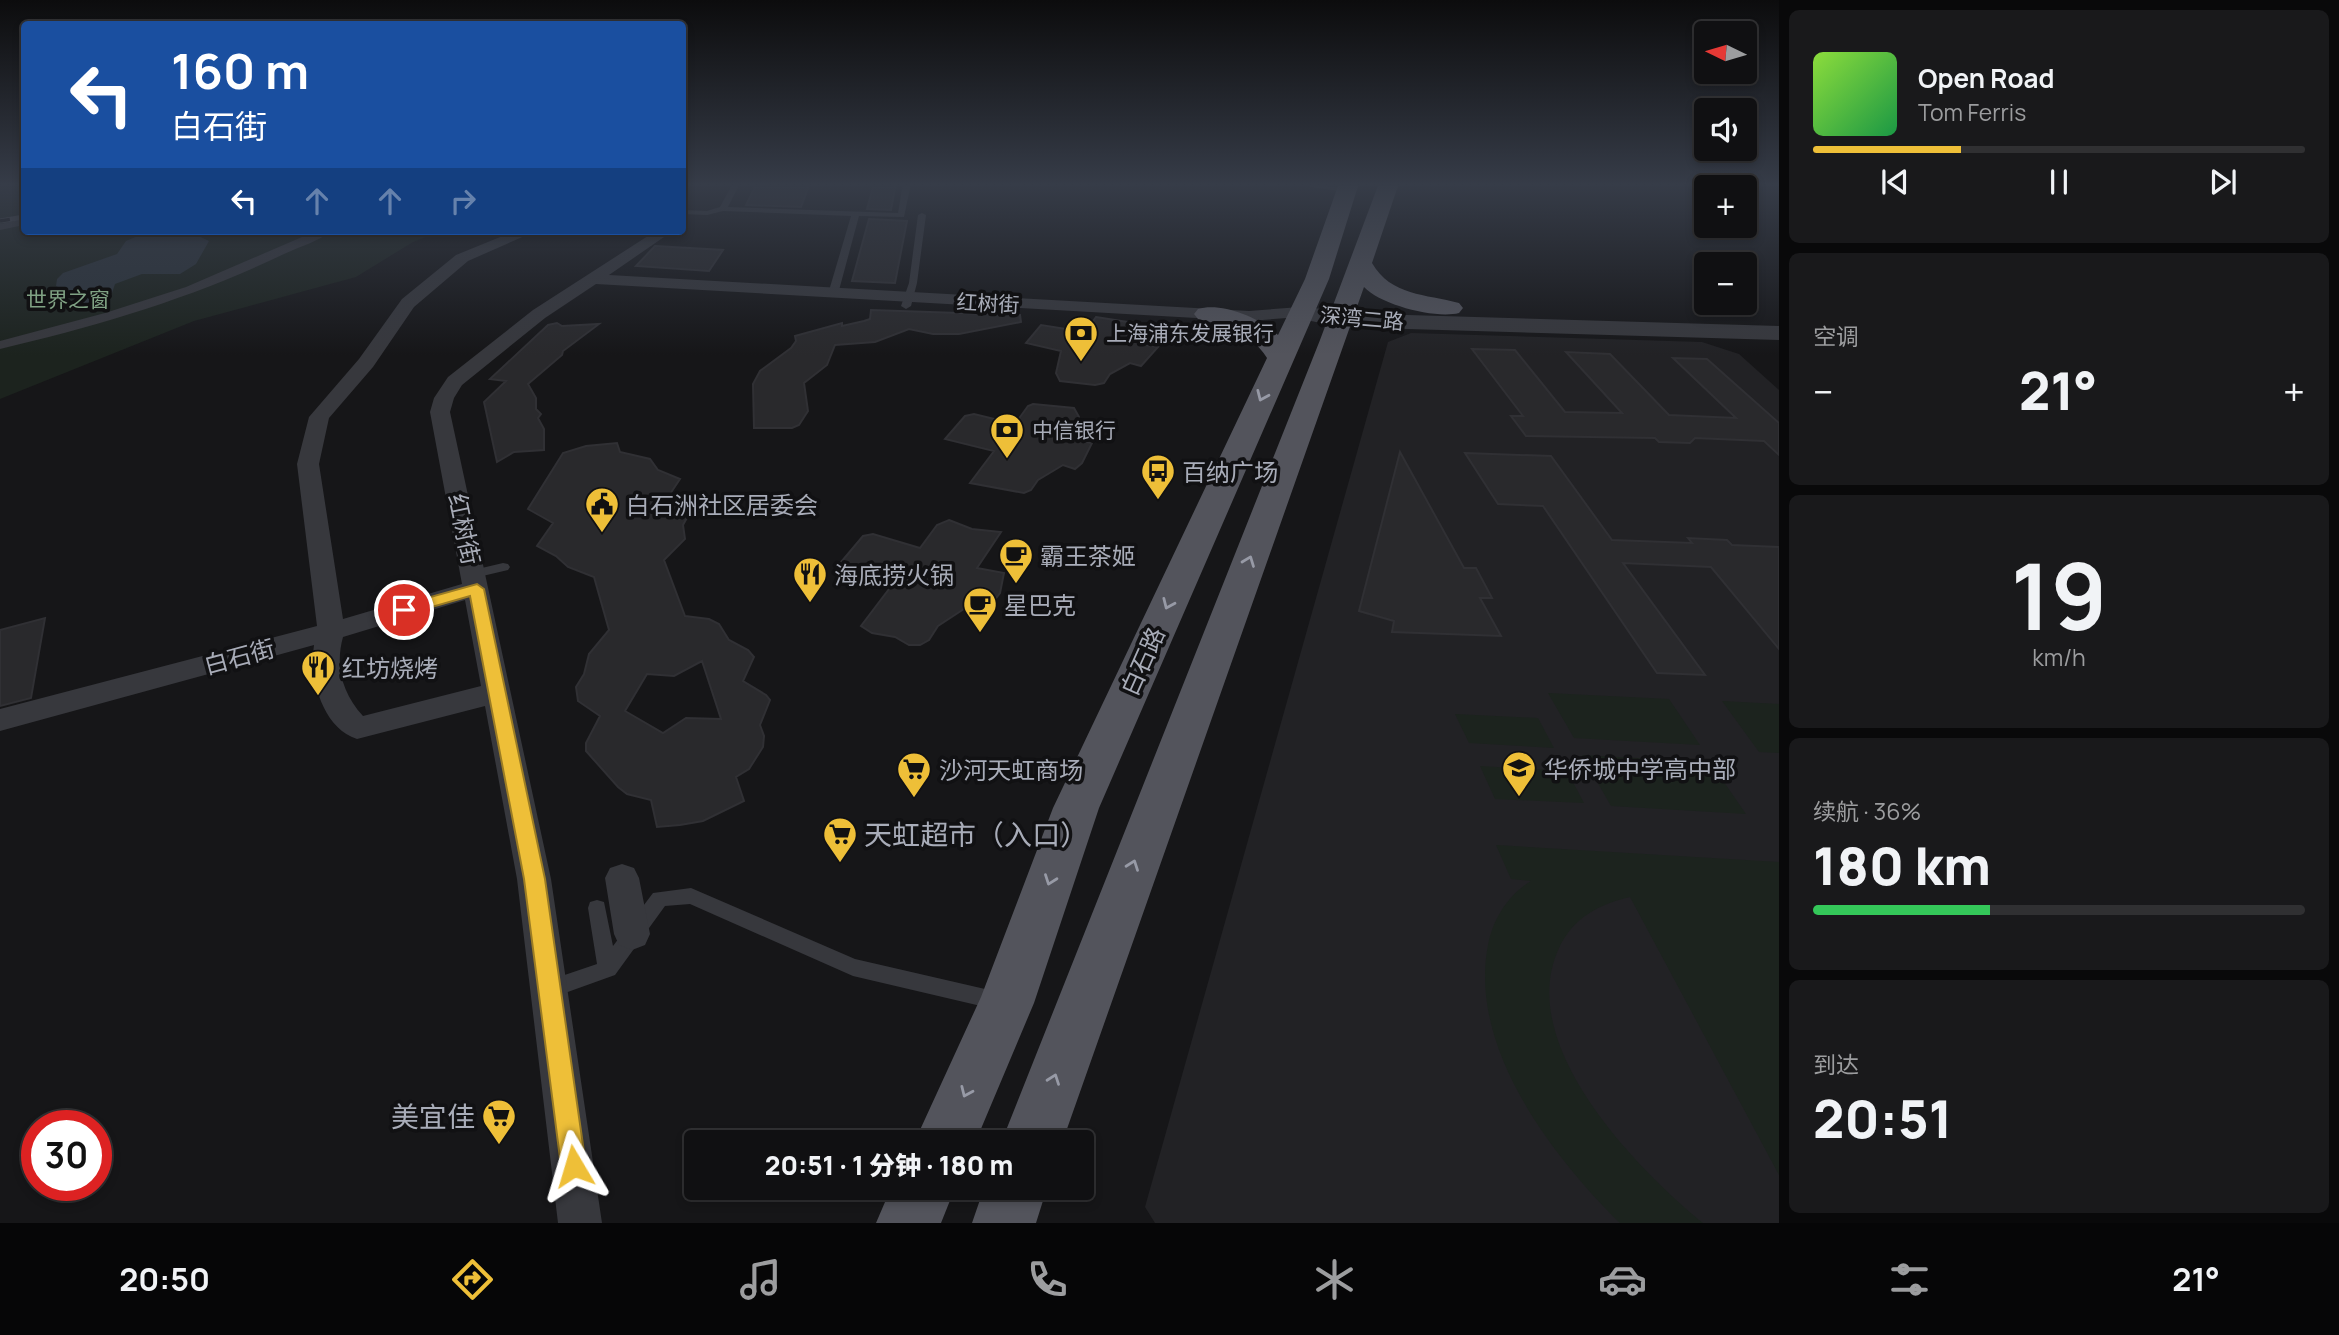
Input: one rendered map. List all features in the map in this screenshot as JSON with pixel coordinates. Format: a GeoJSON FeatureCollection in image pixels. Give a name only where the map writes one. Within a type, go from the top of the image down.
{"type":"FeatureCollection","features":[{"type":"Feature","properties":{"kind":"main road","name":"白石路"},"geometry":{"type":"LineString","coordinates":[[1329,312],[1317,279],[1330,240]]}},
{"type":"Feature","properties":{"kind":"main road","name":"白石路"},"geometry":{"type":"LineString","coordinates":[[1037,1130],[1329,312],[1361,264],[1369,240]]}},
{"type":"Feature","properties":{"kind":"main road"},"geometry":{"type":"LineString","coordinates":[[1361,264],[1371,285],[1383,293],[1450,308]]}},
{"type":"Feature","properties":{"kind":"main road","name":"白石路"},"geometry":{"type":"LineString","coordinates":[[950,1130],[1006,1003],[1076,808],[1280,356],[1329,312]]}},
{"type":"Feature","properties":{"kind":"main road"},"geometry":{"type":"LineString","coordinates":[[1207,314],[1258,330],[1275,346],[1280,356]]}},
{"type":"Feature","properties":{"kind":"main road"},"geometry":{"type":"LineString","coordinates":[[908,1223],[919,1200]]}},
{"type":"Feature","properties":{"kind":"main road"},"geometry":{"type":"LineString","coordinates":[[1004,1223],[1012,1200]]}},
{"type":"Feature","properties":{"kind":"main road"},"geometry":{"type":"LineString","coordinates":[[1031,1223],[1032,1200]]}},
{"type":"Feature","properties":{"kind":"street"},"geometry":{"type":"LineString","coordinates":[[0,345],[76,326],[173,296],[240,271],[306,240]]}},
{"type":"Feature","properties":{"kind":"street"},"geometry":{"type":"LineString","coordinates":[[496,693],[357,728],[339,710],[327,682],[324,650],[331,631],[308,464],[319,417],[366,363],[408,303],[462,258],[506,240]]}},
{"type":"Feature","properties":{"kind":"street","name":"红树街"},"geometry":{"type":"LineString","coordinates":[[580,1223],[551,989],[534,879],[440,412],[444,398],[455,381],[540,314],[650,240]]}},
{"type":"Feature","properties":{"kind":"street","name":"红树街"},"geometry":{"type":"LineString","coordinates":[[592,279],[833,294],[908,302],[1249,316],[1329,312]]}},
{"type":"Feature","properties":{"kind":"street","name":"深湾二路"},"geometry":{"type":"LineString","coordinates":[[1329,312],[1450,308],[1779,318]]}},
{"type":"Feature","properties":{"kind":"street","name":"深湾二路"},"geometry":{"type":"LineString","coordinates":[[1329,312],[1779,333]]}},
{"type":"Feature","properties":{"kind":"street"},"geometry":{"type":"LineString","coordinates":[[1730,316],[1779,358]]}},
{"type":"Feature","properties":{"kind":"street","name":"白石街"},"geometry":{"type":"LineString","coordinates":[[0,720],[331,631],[476,581]]}},
{"type":"Feature","properties":{"kind":"street"},"geometry":{"type":"LineString","coordinates":[[622,878],[632,934]]}},
{"type":"Feature","properties":{"kind":"lane"},"geometry":{"type":"LineString","coordinates":[[833,294],[848,240]]}},
{"type":"Feature","properties":{"kind":"lane"},"geometry":{"type":"LineString","coordinates":[[908,302],[918,240]]}},
{"type":"Feature","properties":{"kind":"lane"},"geometry":{"type":"LineString","coordinates":[[476,581],[503,567]]}},
{"type":"Feature","properties":{"kind":"lane"},"geometry":{"type":"LineString","coordinates":[[551,989],[608,969],[660,899],[691,896],[853,967],[1006,1003]]}},
{"type":"Feature","properties":{"kind":"lane"},"geometry":{"type":"LineString","coordinates":[[597,908],[608,969]]}},
{"type":"Feature","properties":{"kind":"shaded area"},"geometry":{"type":"Polygon","coordinates":[[[126,241],[209,241],[196,264],[180,274],[142,274],[115,284],[112,293],[81,307],[74,295],[56,286],[57,279],[63,273],[117,254],[126,241]]]}},
{"type":"Feature","properties":{"kind":"shaded area","name":"华侨城中学高中部"},"geometry":{"type":"Polygon","coordinates":[[[1411,333],[1702,342],[1739,354],[1779,390],[1779,1223],[1155,1223],[1145,1207],[1388,342],[1411,333]]]}},
{"type":"Feature","properties":{"kind":"green space","name":"世界之窗"},"geometry":{"type":"Polygon","coordinates":[[[0,240],[418,240],[356,277],[194,321],[0,399],[0,240]]]}},
{"type":"Feature","properties":{"kind":"green space"},"geometry":{"type":"Polygon","coordinates":[[[1548,693],[1669,699],[1700,745],[1574,738],[1548,693]]]}},
{"type":"Feature","properties":{"kind":"green space"},"geometry":{"type":"Polygon","coordinates":[[[1722,701],[1779,704],[1779,753],[1759,752],[1722,701]]]}},
{"type":"Feature","properties":{"kind":"green space"},"geometry":{"type":"Polygon","coordinates":[[[1455,714],[1538,718],[1554,748],[1469,743],[1455,714]]]}},
{"type":"Feature","properties":{"kind":"green space"},"geometry":{"type":"Polygon","coordinates":[[[1582,755],[1710,762],[1746,814],[1611,806],[1582,755]]]}},
{"type":"Feature","properties":{"kind":"green space"},"geometry":{"type":"Polygon","coordinates":[[[1480,766],[1567,771],[1584,803],[1495,799],[1480,766]]]}},
{"type":"Feature","properties":{"kind":"green space"},"geometry":{"type":"Polygon","coordinates":[[[1496,845],[1779,862],[1779,1175],[1630,897],[1588,914],[1565,937],[1559,948],[1550,985],[1553,1024],[1567,1063],[1589,1101],[1616,1137],[1646,1170],[1703,1223],[1620,1223],[1568,1166],[1521,1097],[1503,1060],[1491,1022],[1485,983],[1490,935],[1498,917],[1515,893],[1531,881],[1511,879],[1496,845]]]}},
{"type":"Feature","properties":{"kind":"building"},"geometry":{"type":"Polygon","coordinates":[[[863,240],[903,240],[895,283],[852,281],[863,240]]]}},
{"type":"Feature","properties":{"kind":"building"},"geometry":{"type":"Polygon","coordinates":[[[655,246],[723,250],[709,271],[636,266],[655,246]]]}},
{"type":"Feature","properties":{"kind":"building"},"geometry":{"type":"Polygon","coordinates":[[[871,310],[1020,315],[1021,322],[959,334],[933,334],[909,329],[875,342],[835,345],[827,365],[804,383],[808,411],[799,425],[792,428],[754,428],[753,384],[760,371],[791,348],[796,341],[795,336],[842,323],[842,326],[870,319],[871,310]]]}},
{"type":"Feature","properties":{"kind":"building"},"geometry":{"type":"Polygon","coordinates":[[[1096,317],[1141,324],[1138,344],[1158,347],[1141,366],[1130,363],[1110,374],[1104,383],[1095,385],[1060,381],[1056,373],[1061,351],[1026,343],[1041,325],[1085,332],[1096,317]]]}},
{"type":"Feature","properties":{"kind":"building"},"geometry":{"type":"Polygon","coordinates":[[[557,323],[562,326],[599,324],[563,351],[562,355],[528,384],[536,398],[536,409],[541,414],[538,418],[544,429],[544,450],[514,452],[497,462],[484,402],[506,381],[490,379],[548,325],[557,323]]]}},
{"type":"Feature","properties":{"kind":"building"},"geometry":{"type":"Polygon","coordinates":[[[1472,349],[1515,350],[1565,412],[1622,413],[1566,352],[1610,354],[1669,415],[1736,418],[1673,358],[1707,359],[1779,423],[1779,455],[1764,441],[1695,438],[1690,443],[1659,442],[1655,438],[1526,436],[1511,416],[1523,416],[1472,349]]]}},
{"type":"Feature","properties":{"kind":"building"},"geometry":{"type":"Polygon","coordinates":[[[1033,404],[1074,408],[1079,417],[1074,440],[1092,443],[1082,463],[1075,469],[1063,465],[1038,480],[1031,490],[1024,493],[970,483],[994,451],[945,439],[965,416],[974,414],[1015,424],[1028,406],[1033,404]]]}},
{"type":"Feature","properties":{"kind":"building"},"geometry":{"type":"Polygon","coordinates":[[[617,443],[620,452],[650,459],[658,470],[680,479],[668,497],[693,507],[683,525],[685,539],[664,560],[685,616],[709,619],[719,624],[729,640],[748,650],[754,657],[743,681],[770,700],[760,725],[764,736],[763,747],[749,769],[736,777],[744,801],[703,821],[657,827],[651,800],[627,794],[586,751],[586,743],[600,716],[578,701],[576,687],[584,674],[589,654],[609,630],[594,577],[568,567],[556,556],[537,546],[553,523],[528,509],[563,453],[586,446],[617,443]],[[702,661],[674,676],[647,674],[625,711],[663,733],[686,718],[721,719],[702,661]]]}},
{"type":"Feature","properties":{"kind":"building"},"geometry":{"type":"Polygon","coordinates":[[[1400,452],[1464,568],[1476,568],[1492,598],[1480,598],[1501,636],[1392,632],[1394,621],[1359,611],[1400,452]]]}},
{"type":"Feature","properties":{"kind":"building"},"geometry":{"type":"Polygon","coordinates":[[[1465,453],[1551,456],[1612,540],[1692,543],[1688,538],[1727,540],[1732,545],[1779,547],[1779,649],[1711,567],[1623,563],[1705,675],[1657,673],[1543,506],[1498,504],[1465,453]]]}},
{"type":"Feature","properties":{"kind":"building"},"geometry":{"type":"Polygon","coordinates":[[[949,520],[972,529],[1001,532],[977,568],[1004,573],[1000,593],[993,602],[984,610],[970,605],[938,626],[929,640],[920,645],[909,645],[895,637],[872,633],[861,626],[892,585],[836,568],[863,536],[873,534],[920,548],[937,525],[949,520]]]}},
{"type":"Feature","properties":{"kind":"building"},"geometry":{"type":"Polygon","coordinates":[[[45,618],[31,698],[0,706],[0,630],[45,618]]]}},
{"type":"Feature","properties":{"kind":"place","name":"上海浦东发展银行"},"geometry":{"type":"Point","coordinates":[1081,363]}},
{"type":"Feature","properties":{"kind":"place","name":"中信银行"},"geometry":{"type":"Point","coordinates":[1007,460]}},
{"type":"Feature","properties":{"kind":"place","name":"百纳广场"},"geometry":{"type":"Point","coordinates":[1158,501]}},
{"type":"Feature","properties":{"kind":"place","name":"白石洲社区居委会"},"geometry":{"type":"Point","coordinates":[602,534]}},
{"type":"Feature","properties":{"kind":"place","name":"霸王茶姬"},"geometry":{"type":"Point","coordinates":[1016,585]}},
{"type":"Feature","properties":{"kind":"place","name":"海底捞火锅"},"geometry":{"type":"Point","coordinates":[810,604]}},
{"type":"Feature","properties":{"kind":"place","name":"星巴克"},"geometry":{"type":"Point","coordinates":[980,634]}},
{"type":"Feature","properties":{"kind":"place","name":"红坊烧烤"},"geometry":{"type":"Point","coordinates":[318,697]}},
{"type":"Feature","properties":{"kind":"place","name":"华侨城中学高中部"},"geometry":{"type":"Point","coordinates":[1519,798]}},
{"type":"Feature","properties":{"kind":"place","name":"沙河天虹商场"},"geometry":{"type":"Point","coordinates":[914,799]}},
{"type":"Feature","properties":{"kind":"place","name":"天虹超市（入口）"},"geometry":{"type":"Point","coordinates":[840,864]}},
{"type":"Feature","properties":{"kind":"place","name":"美宜佳"},"geometry":{"type":"Point","coordinates":[499,1146]}},
{"type":"Feature","properties":{"kind":"route"},"geometry":{"type":"LineString","coordinates":[[404,610],[477,589],[534,879],[574,1166]]}}]}
